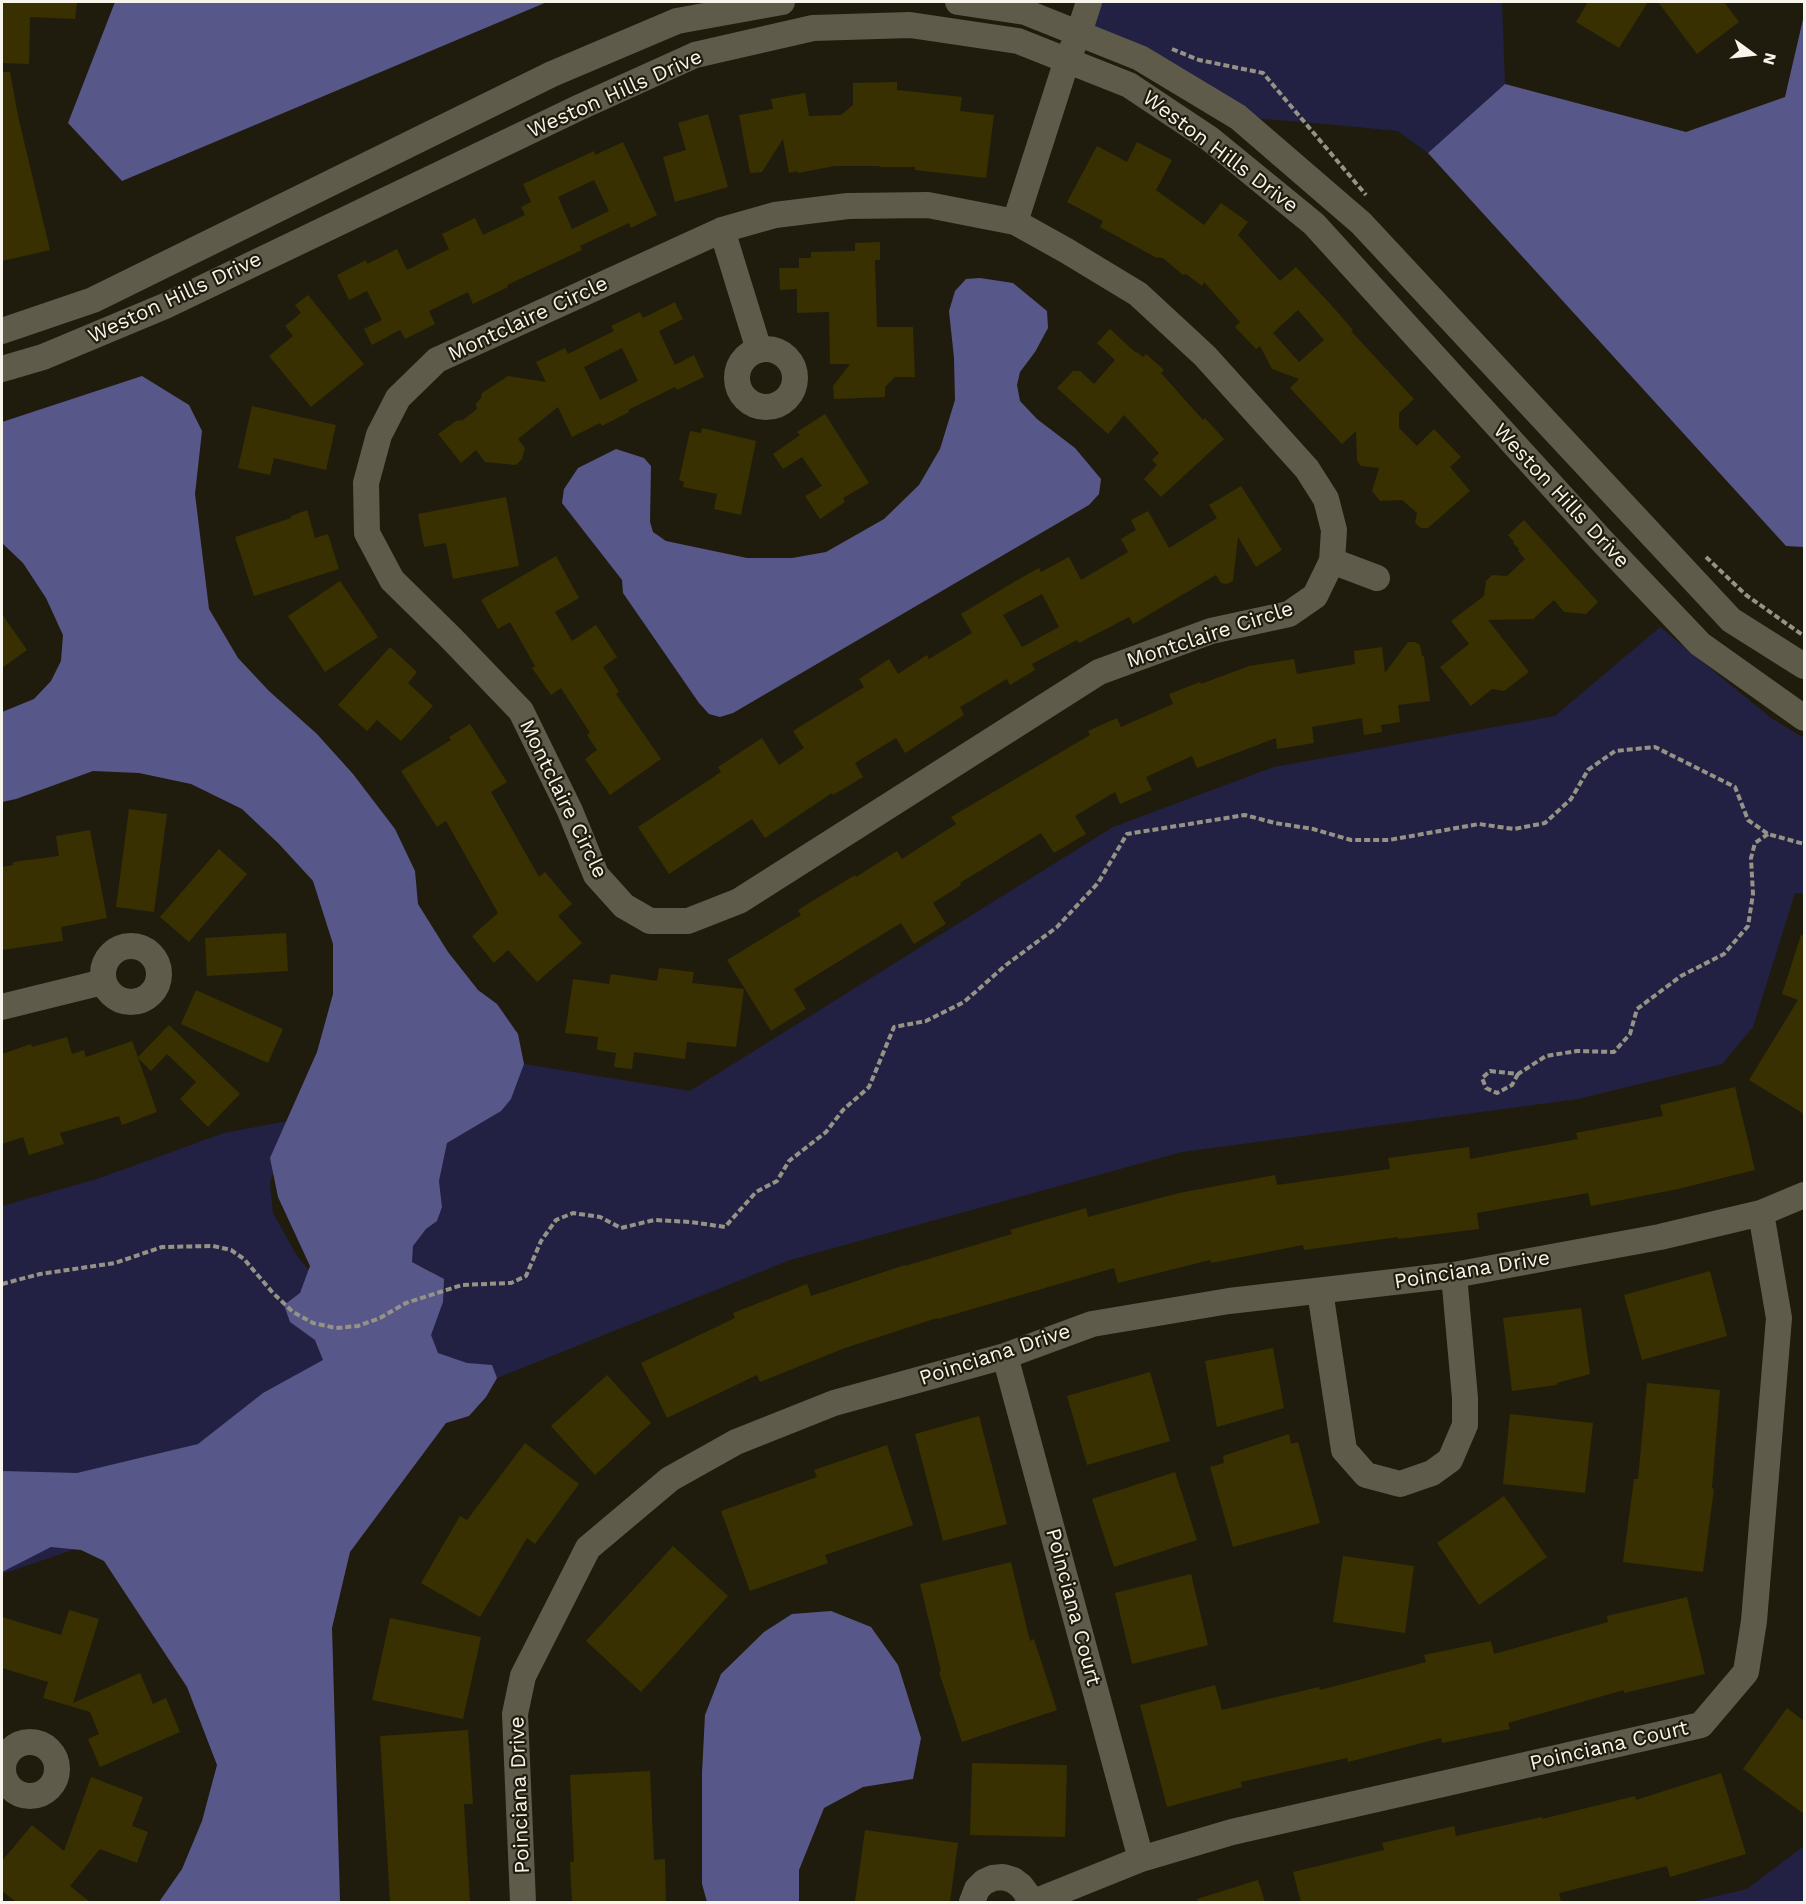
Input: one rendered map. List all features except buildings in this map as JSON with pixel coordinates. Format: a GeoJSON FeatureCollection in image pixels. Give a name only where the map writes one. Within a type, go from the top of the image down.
{"type":"FeatureCollection","features":[{"type":"Feature","properties":{"kind":"street","name":"Weston Hills Drive"},"geometry":{"type":"LineString","coordinates":[[2,331],[93,300],[552,74],[667,25],[677,21],[782,2]]}},
{"type":"Feature","properties":{"kind":"street","name":"Weston Hills Drive"},"geometry":{"type":"LineString","coordinates":[[958,2],[1025,12],[1140,58],[1238,117],[1361,223],[1731,620],[1804,666]]}},
{"type":"Feature","properties":{"kind":"street"},"geometry":{"type":"LineString","coordinates":[[1015,222],[1067,60],[1089,2]]}},
{"type":"Feature","properties":{"kind":"street","name":"Weston Hills Drive"},"geometry":{"type":"LineString","coordinates":[[2,369],[43,357],[165,306],[547,123],[695,55],[813,28],[910,25],[1018,41],[1129,85],[1210,139],[1314,224],[1595,534],[1700,644],[1804,718]]}},
{"type":"Feature","properties":{"kind":"street","name":"Montclaire Circle"},"geometry":{"type":"LineString","coordinates":[[928,205],[1015,222],[1068,250],[1138,294],[1205,356],[1307,469],[1326,499],[1334,530],[1332,561],[1315,596],[1289,614],[1211,631],[1099,672],[739,901],[688,921],[650,921],[624,906],[596,875],[570,811],[521,711],[392,580],[367,533],[366,483],[379,435],[398,398],[437,360],[722,230],[775,215],[848,206],[928,205]]}},
{"type":"Feature","properties":{"kind":"street"},"geometry":{"type":"LineString","coordinates":[[722,230],[759,350]]}},
{"type":"Feature","properties":{"kind":"street"},"geometry":{"type":"LineString","coordinates":[[1332,561],[1377,578]]}},
{"type":"Feature","properties":{"kind":"street"},"geometry":{"type":"LineString","coordinates":[[2,1007],[103,982]]}},
{"type":"Feature","properties":{"kind":"street","name":"Poinciana Drive"},"geometry":{"type":"LineString","coordinates":[[524,1902],[515,1714],[523,1676],[588,1548],[670,1479],[736,1442],[834,1403],[1005,1356],[1092,1324],[1229,1301],[1454,1275],[1660,1237],[1761,1213],[1804,1195]]}},
{"type":"Feature","properties":{"kind":"street","name":"Poinciana Court"},"geometry":{"type":"LineString","coordinates":[[972,1902],[977,1889],[984,1882],[993,1878],[1003,1877],[1013,1880],[1021,1886],[1031,1902],[1141,1859],[1232,1832],[1701,1725],[1746,1672],[1754,1621],[1779,1318],[1761,1213]]}},
{"type":"Feature","properties":{"kind":"street"},"geometry":{"type":"LineString","coordinates":[[1320,1291],[1344,1449],[1366,1475],[1400,1484],[1432,1473],[1450,1460],[1465,1425],[1465,1398],[1454,1275]]}},
{"type":"Feature","properties":{"kind":"street","name":"Poinciana Court"},"geometry":{"type":"LineString","coordinates":[[1005,1356],[1141,1859]]}},
{"type":"Feature","properties":{"kind":"path"},"geometry":{"type":"LineString","coordinates":[[2,1284],[40,1274],[115,1263],[162,1247],[213,1246],[231,1250],[244,1259],[293,1312],[313,1323],[336,1328],[358,1326],[380,1318],[406,1302],[462,1285],[511,1283],[526,1276],[542,1241],[556,1220],[573,1213],[600,1217],[621,1228],[654,1220],[725,1227],[756,1192],[777,1181],[789,1161],[826,1132],[843,1110],[869,1087],[894,1027],[926,1021],[964,1002],[1006,964],[1057,927],[1098,883],[1127,834],[1245,815],[1275,823],[1313,828],[1351,840],[1389,840],[1479,824],[1514,829],[1545,823],[1571,799],[1588,770],[1616,751],[1655,747],[1735,787],[1748,820],[1768,834],[1804,844]]}},
{"type":"Feature","properties":{"kind":"path"},"geometry":{"type":"LineString","coordinates":[[1518,1074],[1490,1071],[1482,1078],[1486,1088],[1497,1094],[1512,1085],[1518,1074],[1546,1056],[1577,1051],[1614,1052],[1630,1035],[1637,1009],[1681,976],[1724,954],[1748,927],[1753,894],[1750,858],[1755,843],[1768,834]]}},
{"type":"Feature","properties":{"kind":"shaded area"},"geometry":{"type":"Polygon","coordinates":[[[115,2],[547,2],[122,181],[68,123],[115,2]]]}},
{"type":"Feature","properties":{"kind":"shaded area"},"geometry":{"type":"Polygon","coordinates":[[[1089,2],[1502,2],[1505,84],[1428,153],[1398,131],[1238,117],[1079,33],[1089,2]]]}},
{"type":"Feature","properties":{"kind":"shaded area"},"geometry":{"type":"Polygon","coordinates":[[[1804,15],[1804,547],[1786,546],[1428,153],[1505,84],[1686,132],[1785,97],[1804,15]]]}},
{"type":"Feature","properties":{"kind":"shaded area"},"geometry":{"type":"Polygon","coordinates":[[[980,278],[1013,283],[1047,311],[1048,328],[1035,352],[1020,372],[1017,385],[1020,401],[1037,419],[1075,448],[1101,479],[1099,494],[1089,505],[733,713],[720,717],[709,714],[623,593],[622,580],[562,503],[564,489],[578,468],[616,449],[644,458],[651,466],[650,522],[653,532],[666,541],[747,558],[792,558],[826,552],[884,519],[919,485],[940,449],[955,400],[954,358],[949,311],[955,291],[966,279],[980,278]]]}},
{"type":"Feature","properties":{"kind":"shaded area"},"geometry":{"type":"Polygon","coordinates":[[[142,376],[189,405],[202,431],[195,494],[209,609],[238,658],[269,691],[317,734],[353,774],[395,829],[415,871],[418,904],[448,952],[478,990],[497,1004],[518,1034],[524,1064],[511,1099],[501,1111],[447,1143],[439,1181],[442,1207],[437,1221],[426,1229],[413,1246],[412,1262],[444,1279],[443,1302],[431,1335],[438,1353],[467,1363],[492,1365],[497,1378],[486,1397],[469,1416],[446,1423],[350,1552],[332,1628],[340,1902],[159,1902],[182,1869],[202,1821],[217,1765],[187,1687],[104,1561],[81,1550],[51,1547],[2,1572],[2,1471],[77,1473],[198,1444],[263,1393],[323,1360],[315,1340],[290,1322],[284,1305],[300,1293],[310,1266],[278,1197],[270,1158],[317,1052],[333,994],[333,944],[313,881],[242,809],[191,784],[139,773],[93,771],[2,802],[2,712],[34,699],[51,681],[61,661],[63,635],[46,598],[23,563],[2,543],[2,422],[142,376]]]}},
{"type":"Feature","properties":{"kind":"shaded area"},"geometry":{"type":"Polygon","coordinates":[[[1660,627],[1771,718],[1804,738],[1804,894],[1795,893],[1753,1027],[1722,1064],[1578,1099],[1182,1152],[790,1260],[497,1378],[486,1397],[446,1423],[2,1574],[2,1206],[97,1179],[224,1133],[293,1120],[280,1148],[270,1183],[273,1213],[297,1256],[330,1294],[431,1271],[411,1262],[413,1245],[426,1229],[437,1221],[442,1207],[439,1181],[447,1143],[511,1099],[524,1064],[690,1091],[1113,827],[1274,767],[1555,716],[1660,627]]]}},
{"type":"Feature","properties":{"kind":"shaded area"},"geometry":{"type":"Polygon","coordinates":[[[831,1611],[871,1627],[898,1665],[921,1738],[913,1779],[863,1787],[824,1808],[799,1870],[799,1902],[707,1902],[702,1884],[702,1773],[705,1715],[721,1674],[764,1632],[792,1614],[831,1611]]]}},
{"type":"Feature","properties":{"kind":"shaded area"},"geometry":{"type":"Polygon","coordinates":[[[1804,1846],[1804,1902],[1691,1902],[1747,1889],[1804,1846]]]}}]}
